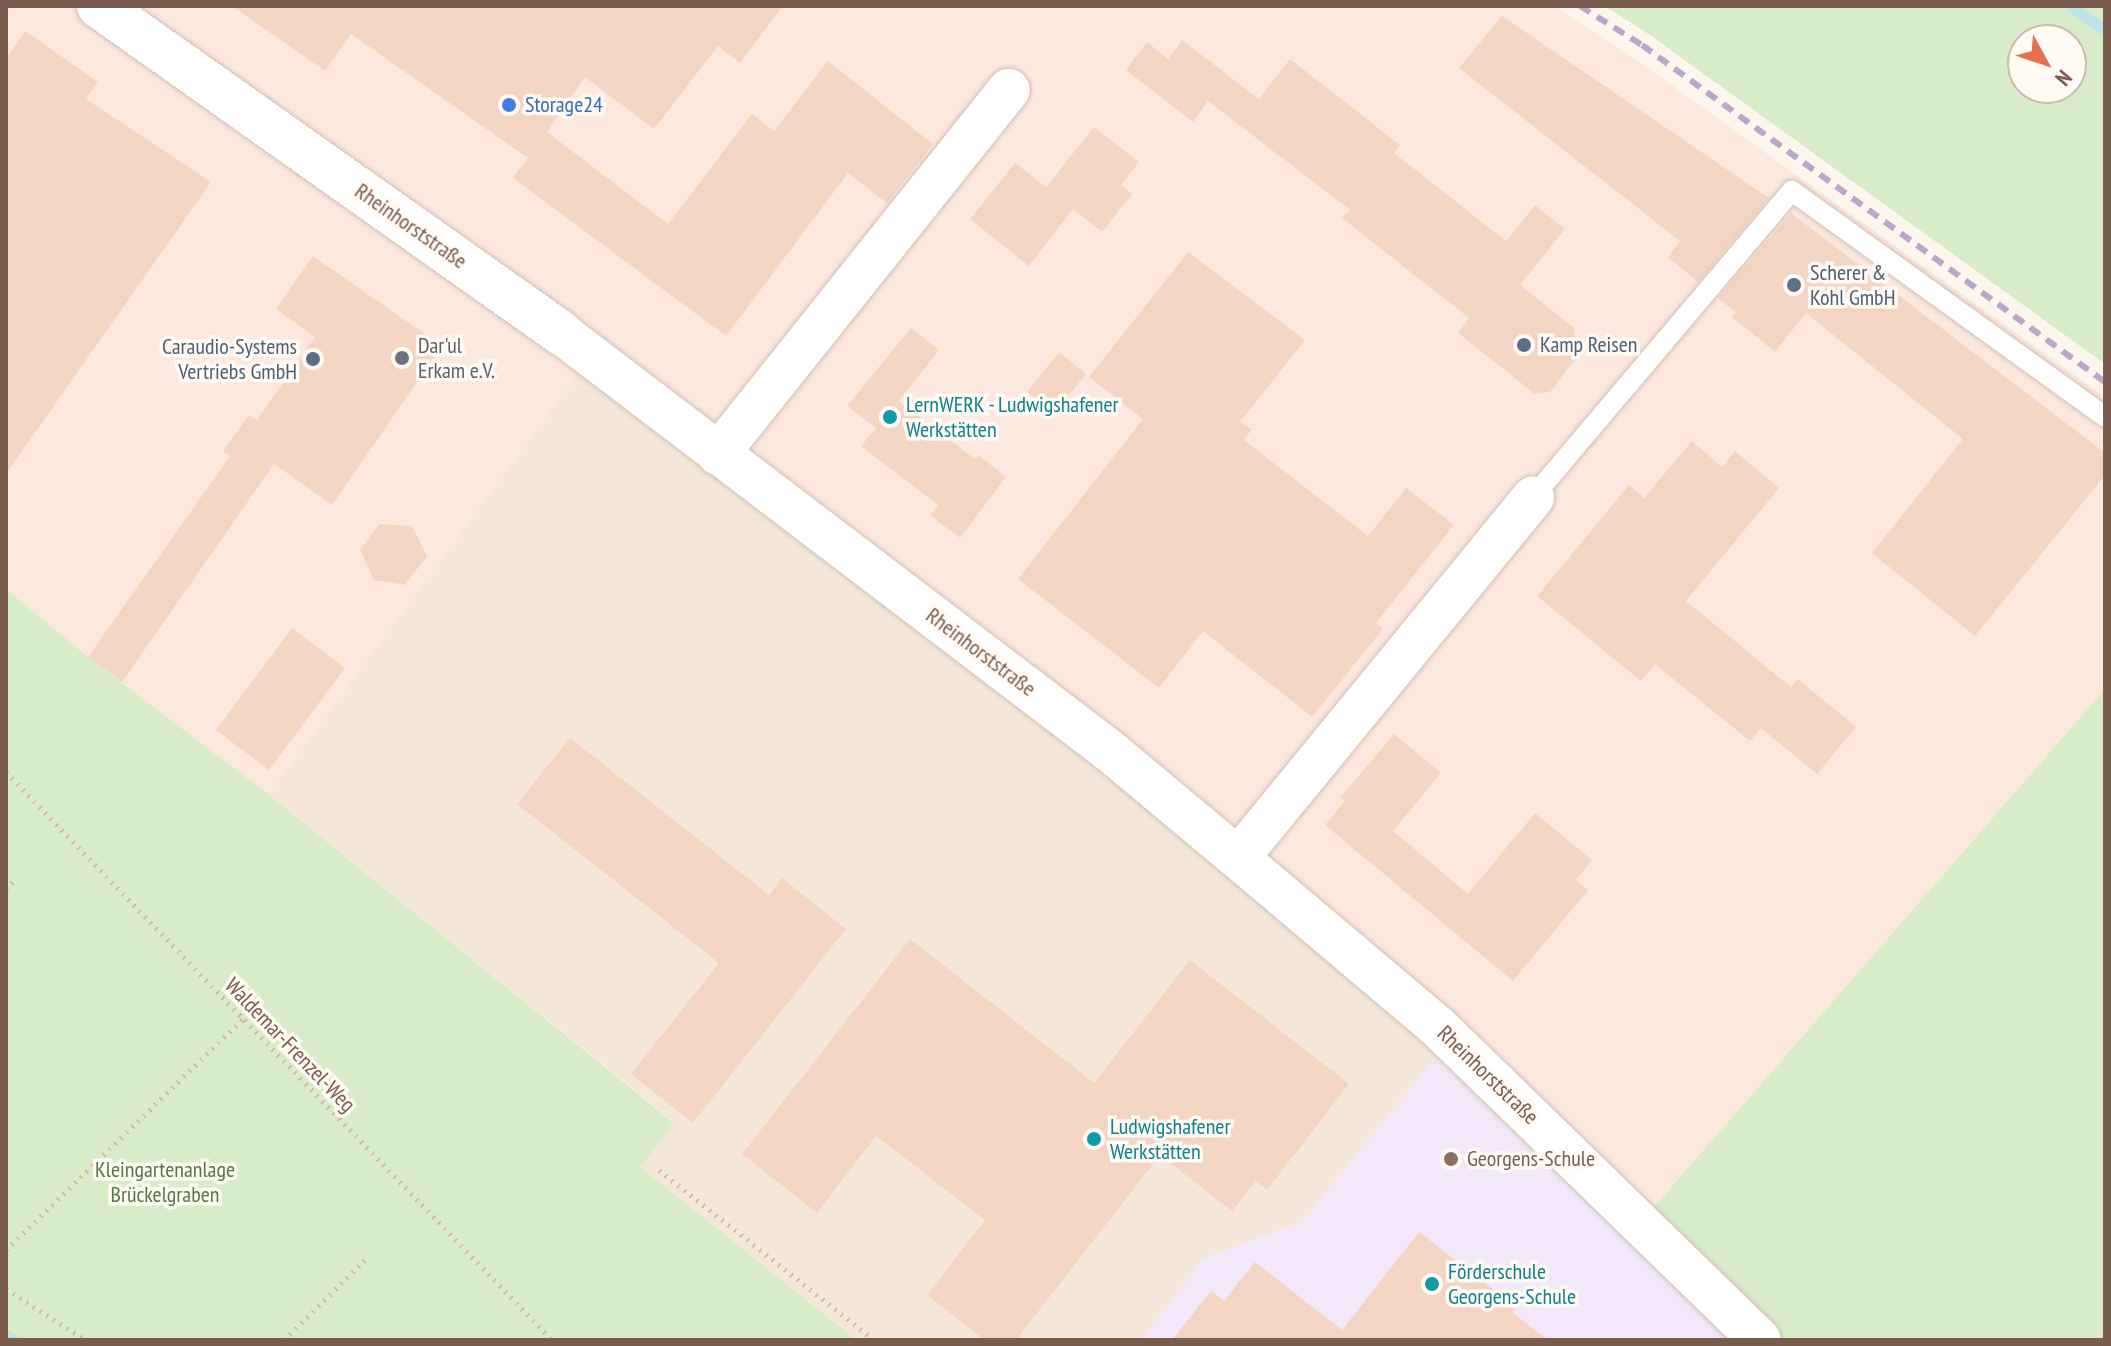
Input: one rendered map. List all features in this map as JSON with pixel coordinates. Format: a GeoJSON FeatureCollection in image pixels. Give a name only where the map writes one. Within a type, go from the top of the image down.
{"type":"FeatureCollection","features":[{"type":"Feature","properties":{"kind":"street","name":"Rheinhorststraße"},"geometry":{"type":"LineString","coordinates":[[99,6],[561,333],[1110,751],[1437,1026],[1760,1340]]}},
{"type":"Feature","properties":{"kind":"street"},"geometry":{"type":"LineString","coordinates":[[718,454],[1009,90]]}},
{"type":"Feature","properties":{"kind":"street"},"geometry":{"type":"LineString","coordinates":[[1238,858],[1533,497]]}},
{"type":"Feature","properties":{"kind":"lane"},"geometry":{"type":"LineString","coordinates":[[1533,497],[1792,191],[2105,417]]}},
{"type":"Feature","properties":{"kind":"path","name":"Waldemar-Frenzel-Weg"},"geometry":{"type":"LineString","coordinates":[[6,772],[552,1340]]}},
{"type":"Feature","properties":{"kind":"path"},"geometry":{"type":"LineString","coordinates":[[6,889],[17,878]]}},
{"type":"Feature","properties":{"kind":"path"},"geometry":{"type":"LineString","coordinates":[[6,1250],[243,1019]]}},
{"type":"Feature","properties":{"kind":"path"},"geometry":{"type":"LineString","coordinates":[[659,1170],[874,1340]]}},
{"type":"Feature","properties":{"kind":"path"},"geometry":{"type":"LineString","coordinates":[[284,1340],[369,1256]]}},
{"type":"Feature","properties":{"kind":"path"},"geometry":{"type":"LineString","coordinates":[[6,1289],[86,1340]]}},
{"type":"Feature","properties":{"kind":"shaded area"},"geometry":{"type":"Polygon","coordinates":[[[6,6],[1554,6],[1634,58],[2105,397],[2105,689],[1627,1238],[1487,1096],[1225,871],[946,649],[579,371],[268,794],[88,657],[6,589],[6,6]]]}},
{"type":"Feature","properties":{"kind":"shaded area"},"geometry":{"type":"Polygon","coordinates":[[[579,371],[946,649],[1225,871],[1440,1052],[1733,1340],[856,1340],[639,1167],[674,1122],[268,794],[579,371]]]}},
{"type":"Feature","properties":{"kind":"shaded area","name":"Georgens-Schule"},"geometry":{"type":"Polygon","coordinates":[[[1440,1052],[1733,1340],[1141,1340],[1204,1259],[1302,1222],[1440,1052]]]}},
{"type":"Feature","properties":{"kind":"green space"},"geometry":{"type":"Polygon","coordinates":[[[1605,6],[2105,6],[2105,364],[1650,35],[1605,6]]]}},
{"type":"Feature","properties":{"kind":"green space","name":"Kleingartenanlage Brückelgraben"},"geometry":{"type":"Polygon","coordinates":[[[6,589],[88,657],[268,794],[674,1123],[640,1167],[856,1340],[6,1340],[6,589]]]}},
{"type":"Feature","properties":{"kind":"green space"},"geometry":{"type":"Polygon","coordinates":[[[2105,689],[2105,1340],[1733,1340],[1627,1238],[2105,689]]]}},
{"type":"Feature","properties":{"kind":"building"},"geometry":{"type":"Polygon","coordinates":[[[232,6],[783,6],[740,63],[718,46],[654,129],[585,77],[547,132],[668,224],[752,114],[774,131],[828,61],[933,144],[887,203],[848,173],[726,336],[513,178],[528,158],[351,34],[325,71],[232,6]]]}},
{"type":"Feature","properties":{"kind":"building"},"geometry":{"type":"Polygon","coordinates":[[[1502,16],[1769,198],[1698,282],[1668,257],[1680,241],[1459,68],[1502,16]]]}},
{"type":"Feature","properties":{"kind":"building"},"geometry":{"type":"Polygon","coordinates":[[[25,31],[98,82],[86,99],[211,182],[6,474],[6,59],[25,31]]]}},
{"type":"Feature","properties":{"kind":"building"},"geometry":{"type":"Polygon","coordinates":[[[1182,40],[1259,99],[1290,59],[1400,145],[1394,153],[1506,241],[1535,205],[1565,229],[1520,285],[1574,328],[1577,357],[1550,392],[1535,394],[1458,333],[1469,318],[1342,218],[1350,210],[1208,101],[1193,122],[1126,70],[1147,42],[1168,59],[1182,40]]]}},
{"type":"Feature","properties":{"kind":"building"},"geometry":{"type":"Polygon","coordinates":[[[1094,127],[1139,162],[1121,185],[1132,194],[1102,232],[1073,209],[1029,266],[970,219],[1015,163],[1046,187],[1094,127]]]}},
{"type":"Feature","properties":{"kind":"building"},"geometry":{"type":"Polygon","coordinates":[[[1791,213],[2105,453],[2105,475],[1975,636],[1872,553],[1963,439],[1806,313],[1775,352],[1732,317],[1736,313],[1718,298],[1791,213]]]}},
{"type":"Feature","properties":{"kind":"building"},"geometry":{"type":"Polygon","coordinates":[[[1188,252],[1305,340],[1240,422],[1252,429],[1244,440],[1368,536],[1406,488],[1454,525],[1376,623],[1383,629],[1312,717],[1203,631],[1159,688],[1018,579],[1143,419],[1089,377],[1188,252]]]}},
{"type":"Feature","properties":{"kind":"building"},"geometry":{"type":"Polygon","coordinates":[[[313,256],[442,346],[332,505],[274,464],[122,682],[88,657],[230,456],[223,451],[249,415],[257,420],[315,337],[276,309],[313,256]]]}},
{"type":"Feature","properties":{"kind":"building","name":"LernWERK - Ludwigshafener Werkstätten"},"geometry":{"type":"Polygon","coordinates":[[[911,328],[939,350],[899,401],[975,459],[978,455],[1006,477],[960,538],[930,515],[938,505],[861,446],[876,428],[847,406],[911,328]]]}},
{"type":"Feature","properties":{"kind":"building"},"geometry":{"type":"Polygon","coordinates":[[[1059,352],[1086,374],[1054,413],[1027,392],[1059,352]]]}},
{"type":"Feature","properties":{"kind":"building"},"geometry":{"type":"Polygon","coordinates":[[[1692,441],[1722,467],[1735,451],[1779,488],[1686,601],[1791,687],[1798,679],[1856,727],[1817,774],[1761,728],[1750,741],[1655,664],[1641,681],[1537,596],[1629,485],[1644,498],[1692,441]]]}},
{"type":"Feature","properties":{"kind":"building"},"geometry":{"type":"Polygon","coordinates":[[[379,524],[412,526],[427,556],[405,585],[374,580],[360,550],[379,524]]]}},
{"type":"Feature","properties":{"kind":"building"},"geometry":{"type":"Polygon","coordinates":[[[292,628],[345,668],[269,770],[216,730],[292,628]]]}},
{"type":"Feature","properties":{"kind":"building"},"geometry":{"type":"Polygon","coordinates":[[[1394,734],[1441,773],[1393,831],[1468,894],[1535,813],[1592,860],[1576,880],[1588,890],[1513,981],[1325,825],[1345,801],[1340,798],[1394,734]]]}},
{"type":"Feature","properties":{"kind":"building"},"geometry":{"type":"Polygon","coordinates":[[[570,738],[769,895],[782,878],[846,929],[693,1123],[631,1074],[719,963],[517,804],[570,738]]]}},
{"type":"Feature","properties":{"kind":"building","name":"Ludwigshafener Werkstätten"},"geometry":{"type":"Polygon","coordinates":[[[910,939],[1094,1083],[1190,960],[1349,1084],[1267,1190],[1256,1181],[1232,1211],[1160,1155],[1016,1340],[985,1340],[927,1295],[985,1220],[876,1136],[817,1213],[742,1154],[910,939]]]}},
{"type":"Feature","properties":{"kind":"building","name":"Förderschule Georgens-Schule"},"geometry":{"type":"Polygon","coordinates":[[[1419,1232],[1517,1308],[1512,1312],[1548,1340],[1172,1340],[1211,1291],[1224,1301],[1255,1262],[1342,1330],[1419,1232]]]}},
{"type":"Feature","properties":{"kind":"waterway"},"geometry":{"type":"LineString","coordinates":[[2071,6],[2105,31]]}},
{"type":"Feature","properties":{"kind":"waterway"},"geometry":{"type":"LineString","coordinates":[[6,1335],[13,1340]]}},
{"type":"Feature","properties":{"kind":"railway"},"geometry":{"type":"LineString","coordinates":[[1580,6],[1642,45],[2105,382]]}},
{"type":"Feature","properties":{"kind":"place","name":"Storage24"},"geometry":{"type":"Point","coordinates":[509,105]}},
{"type":"Feature","properties":{"kind":"place","name":"Scherer & Kohl GmbH"},"geometry":{"type":"Point","coordinates":[1794,285]}},
{"type":"Feature","properties":{"kind":"place","name":"Kamp Reisen"},"geometry":{"type":"Point","coordinates":[1524,345]}},
{"type":"Feature","properties":{"kind":"place","name":"Dar'ul Erkam e.V."},"geometry":{"type":"Point","coordinates":[402,358]}},
{"type":"Feature","properties":{"kind":"place","name":"Caraudio-Systems Vertriebs GmbH"},"geometry":{"type":"Point","coordinates":[313,359]}},
{"type":"Feature","properties":{"kind":"place","name":"LernWERK - Ludwigshafener Werkstätten"},"geometry":{"type":"Point","coordinates":[890,417]}},
{"type":"Feature","properties":{"kind":"place","name":"Ludwigshafener Werkstätten"},"geometry":{"type":"Point","coordinates":[1094,1139]}},
{"type":"Feature","properties":{"kind":"place","name":"Georgens-Schule"},"geometry":{"type":"Point","coordinates":[1451,1159]}},
{"type":"Feature","properties":{"kind":"place","name":"Förderschule Georgens-Schule"},"geometry":{"type":"Point","coordinates":[1432,1284]}}]}
